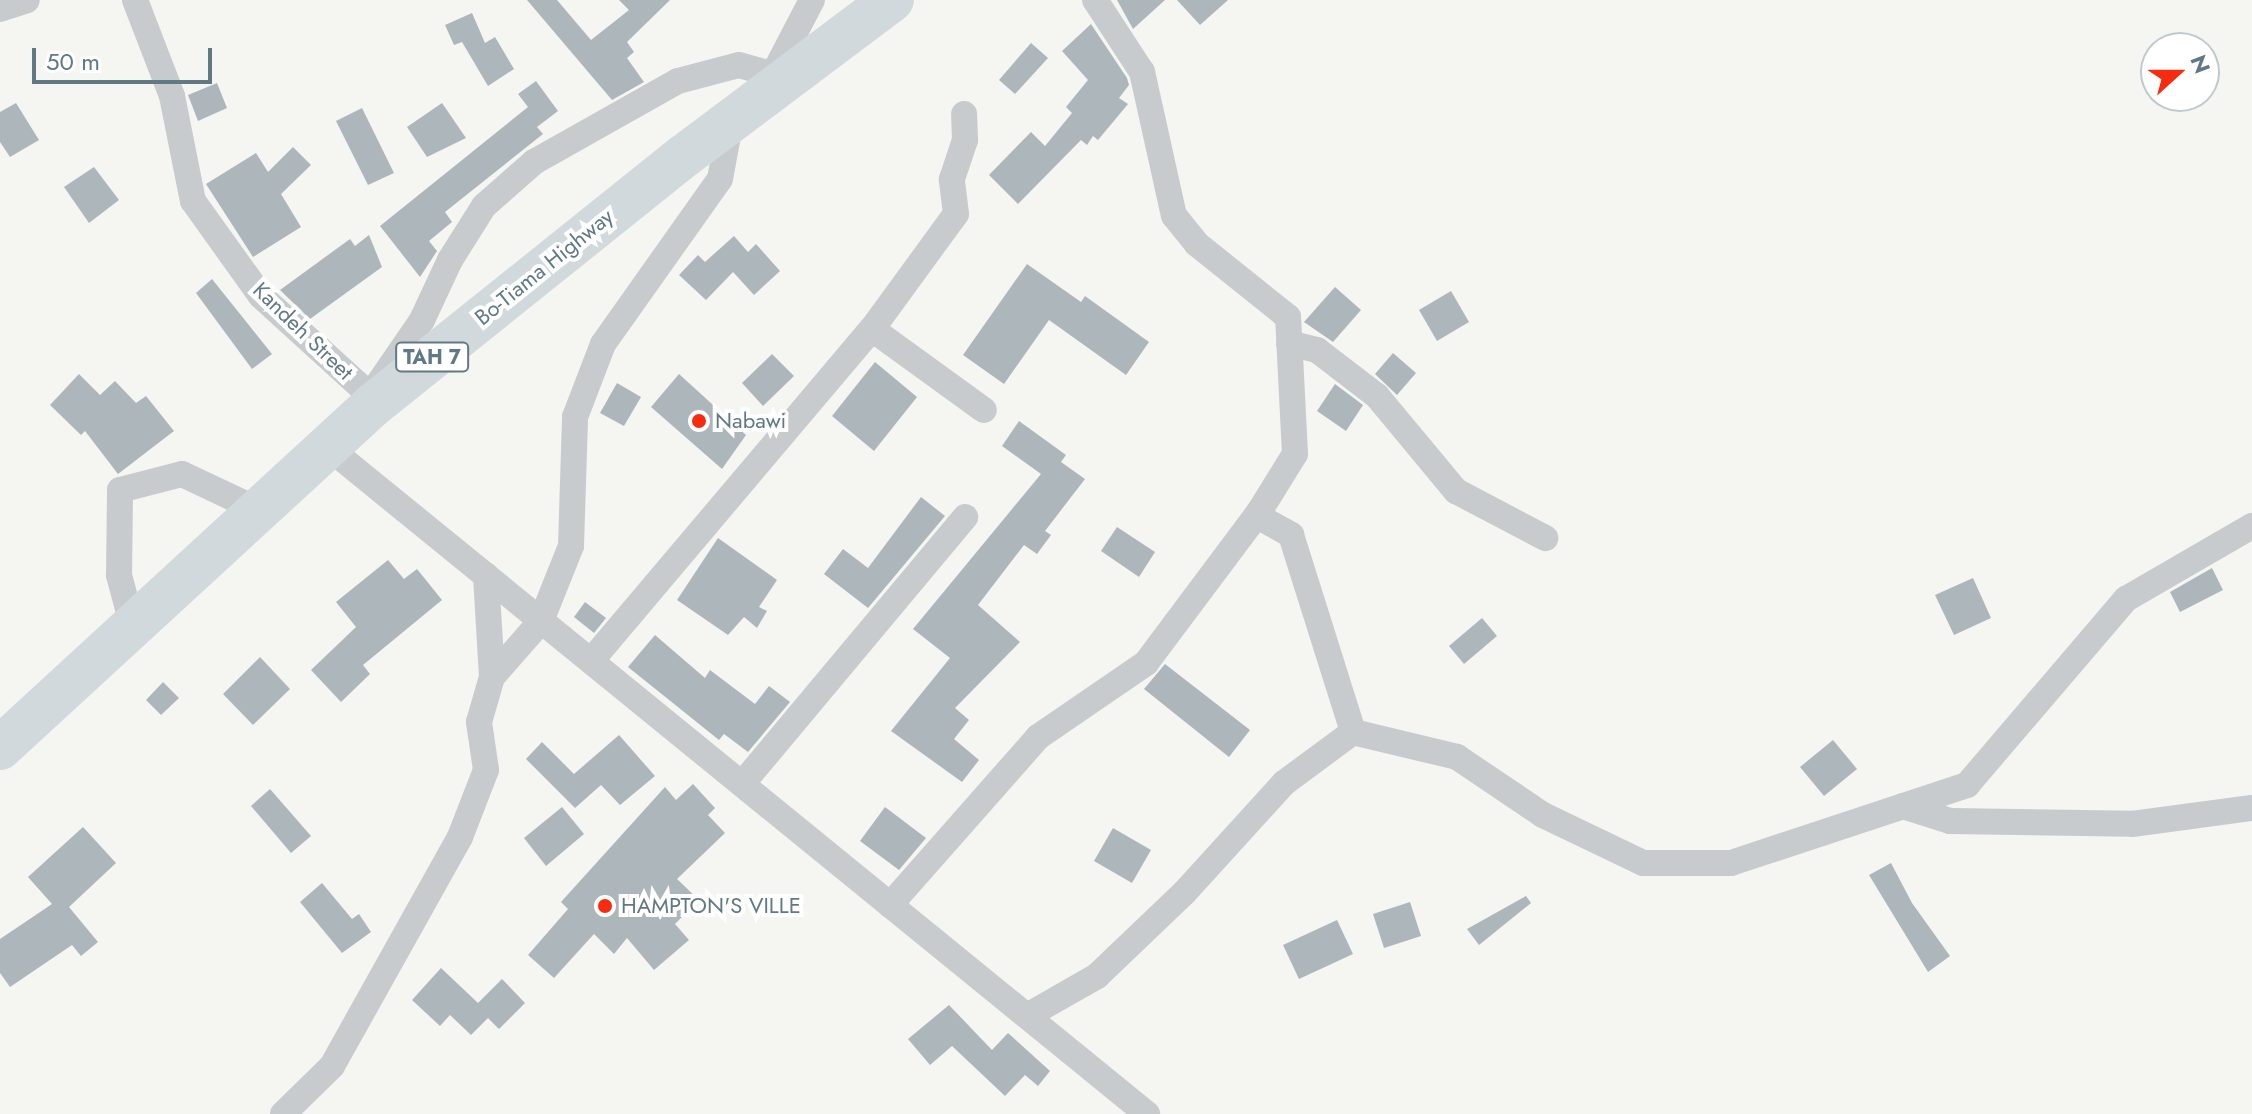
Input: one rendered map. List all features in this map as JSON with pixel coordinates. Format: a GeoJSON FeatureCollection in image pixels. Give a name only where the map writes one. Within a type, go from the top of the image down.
{"type":"FeatureCollection","features":[{"type":"Feature","properties":{"kind":"highway","name":"Bo-Tiama Highway"},"geometry":{"type":"LineString","coordinates":[[3,739],[329,448],[372,400],[731,119],[781,74],[892,0]]}},
{"type":"Feature","properties":{"kind":"street"},"geometry":{"type":"LineString","coordinates":[[0,9],[27,0]]}},
{"type":"Feature","properties":{"kind":"street","name":"Kandeh Street"},"geometry":{"type":"LineString","coordinates":[[135,0],[172,96],[193,201],[261,296],[372,400]]}},
{"type":"Feature","properties":{"kind":"street"},"geometry":{"type":"LineString","coordinates":[[372,400],[422,320],[450,260],[484,206],[534,162],[678,81],[739,65],[781,74],[812,0]]}},
{"type":"Feature","properties":{"kind":"street"},"geometry":{"type":"LineString","coordinates":[[890,905],[1038,737],[1146,663],[1259,512],[1295,454],[1288,317],[1197,244],[1174,216],[1142,72],[1095,0]]}},
{"type":"Feature","properties":{"kind":"street"},"geometry":{"type":"LineString","coordinates":[[591,661],[872,329],[956,214],[952,179],[965,140],[964,114]]}},
{"type":"Feature","properties":{"kind":"street"},"geometry":{"type":"LineString","coordinates":[[492,677],[541,621],[571,546],[575,417],[603,344],[720,179],[731,119]]}},
{"type":"Feature","properties":{"kind":"street"},"geometry":{"type":"LineString","coordinates":[[872,329],[984,410]]}},
{"type":"Feature","properties":{"kind":"street"},"geometry":{"type":"LineString","coordinates":[[1289,343],[1317,350],[1377,396],[1456,491],[1545,538]]}},
{"type":"Feature","properties":{"kind":"street"},"geometry":{"type":"LineString","coordinates":[[329,448],[1147,1114]]}},
{"type":"Feature","properties":{"kind":"street"},"geometry":{"type":"LineString","coordinates":[[132,624],[119,575],[120,490],[182,474],[258,510]]}},
{"type":"Feature","properties":{"kind":"street"},"geometry":{"type":"LineString","coordinates":[[1259,512],[1259,517],[1291,535],[1353,732]]}},
{"type":"Feature","properties":{"kind":"street"},"geometry":{"type":"LineString","coordinates":[[742,784],[965,517]]}},
{"type":"Feature","properties":{"kind":"street"},"geometry":{"type":"LineString","coordinates":[[1027,1016],[1097,976],[1184,893],[1284,783],[1353,732],[1457,757],[1543,815],[1643,863],[1731,863],[1967,785],[2126,599],[2252,526]]}},
{"type":"Feature","properties":{"kind":"street"},"geometry":{"type":"LineString","coordinates":[[283,1114],[332,1066],[460,837],[486,770],[479,722],[492,677],[486,575]]}},
{"type":"Feature","properties":{"kind":"street"},"geometry":{"type":"LineString","coordinates":[[1903,806],[1950,821],[2132,824],[2252,808]]}},
{"type":"Feature","properties":{"kind":"building"},"geometry":{"type":"Polygon","coordinates":[[[527,0],[557,0],[591,40],[629,10],[619,0],[670,0],[627,42],[634,52],[627,58],[644,82],[612,100],[527,0]]]}},
{"type":"Feature","properties":{"kind":"building"},"geometry":{"type":"Polygon","coordinates":[[[1117,0],[1165,0],[1133,29],[1117,0]]]}},
{"type":"Feature","properties":{"kind":"building"},"geometry":{"type":"Polygon","coordinates":[[[1177,0],[1228,0],[1200,25],[1177,0]]]}},
{"type":"Feature","properties":{"kind":"building"},"geometry":{"type":"Polygon","coordinates":[[[472,13],[485,43],[495,37],[514,69],[488,86],[462,42],[454,45],[445,25],[472,13]]]}},
{"type":"Feature","properties":{"kind":"building"},"geometry":{"type":"Polygon","coordinates":[[[1091,24],[1127,78],[1129,85],[1119,98],[1128,104],[1098,140],[1093,136],[1087,145],[1081,140],[1018,204],[989,175],[1031,132],[1045,146],[1072,113],[1066,107],[1088,80],[1062,51],[1091,24]]]}},
{"type":"Feature","properties":{"kind":"building"},"geometry":{"type":"Polygon","coordinates":[[[1031,43],[1048,58],[1015,94],[999,80],[1031,43]]]}},
{"type":"Feature","properties":{"kind":"building"},"geometry":{"type":"Polygon","coordinates":[[[536,81],[558,111],[537,127],[543,134],[445,212],[452,222],[429,241],[437,251],[420,277],[380,226],[528,107],[518,94],[536,81]]]}},
{"type":"Feature","properties":{"kind":"building"},"geometry":{"type":"Polygon","coordinates":[[[217,83],[227,108],[198,121],[188,95],[217,83]]]}},
{"type":"Feature","properties":{"kind":"building"},"geometry":{"type":"Polygon","coordinates":[[[16,103],[39,140],[10,157],[0,142],[0,112],[16,103]]]}},
{"type":"Feature","properties":{"kind":"building"},"geometry":{"type":"Polygon","coordinates":[[[442,103],[466,138],[427,157],[407,127],[442,103]]]}},
{"type":"Feature","properties":{"kind":"building"},"geometry":{"type":"Polygon","coordinates":[[[362,108],[394,173],[368,185],[336,121],[362,108]]]}},
{"type":"Feature","properties":{"kind":"building"},"geometry":{"type":"Polygon","coordinates":[[[293,147],[311,165],[281,194],[301,227],[253,257],[206,184],[256,153],[268,172],[293,147]]]}},
{"type":"Feature","properties":{"kind":"building"},"geometry":{"type":"Polygon","coordinates":[[[94,167],[119,200],[89,223],[64,187],[94,167]]]}},
{"type":"Feature","properties":{"kind":"building"},"geometry":{"type":"Polygon","coordinates":[[[369,235],[382,267],[310,319],[280,290],[350,239],[355,246],[369,235]]]}},
{"type":"Feature","properties":{"kind":"building"},"geometry":{"type":"Polygon","coordinates":[[[734,236],[748,252],[756,244],[780,271],[754,295],[733,272],[706,300],[679,275],[698,255],[705,262],[734,236]]]}},
{"type":"Feature","properties":{"kind":"building"},"geometry":{"type":"Polygon","coordinates":[[[1027,264],[1081,302],[1085,296],[1149,342],[1126,375],[1049,320],[1004,384],[963,355],[1027,264]]]}},
{"type":"Feature","properties":{"kind":"building"},"geometry":{"type":"Polygon","coordinates":[[[212,279],[272,354],[252,369],[196,293],[212,279]]]}},
{"type":"Feature","properties":{"kind":"building"},"geometry":{"type":"Polygon","coordinates":[[[1335,287],[1361,310],[1333,342],[1304,322],[1335,287]]]}},
{"type":"Feature","properties":{"kind":"building"},"geometry":{"type":"Polygon","coordinates":[[[1451,291],[1469,322],[1437,341],[1419,310],[1451,291]]]}},
{"type":"Feature","properties":{"kind":"building"},"geometry":{"type":"Polygon","coordinates":[[[1393,353],[1416,373],[1397,395],[1375,374],[1393,353]]]}},
{"type":"Feature","properties":{"kind":"building"},"geometry":{"type":"Polygon","coordinates":[[[772,354],[794,376],[763,406],[742,383],[772,354]]]}},
{"type":"Feature","properties":{"kind":"building"},"geometry":{"type":"Polygon","coordinates":[[[875,362],[917,397],[874,451],[832,416],[875,362]]]}},
{"type":"Feature","properties":{"kind":"building"},"geometry":{"type":"Polygon","coordinates":[[[79,374],[100,395],[115,381],[136,403],[146,396],[174,431],[118,474],[85,431],[81,435],[50,405],[79,374]]]}},
{"type":"Feature","properties":{"kind":"building","name":"Nabawi"},"geometry":{"type":"Polygon","coordinates":[[[679,374],[746,435],[722,469],[651,407],[679,374]]]}},
{"type":"Feature","properties":{"kind":"building"},"geometry":{"type":"Polygon","coordinates":[[[617,383],[641,397],[624,426],[600,413],[617,383]]]}},
{"type":"Feature","properties":{"kind":"building"},"geometry":{"type":"Polygon","coordinates":[[[1335,384],[1363,405],[1346,431],[1317,411],[1335,384]]]}},
{"type":"Feature","properties":{"kind":"building"},"geometry":{"type":"Polygon","coordinates":[[[1019,421],[1066,455],[1061,462],[1085,479],[1045,531],[1051,535],[1037,554],[1024,545],[978,605],[1020,642],[955,708],[969,720],[954,739],[979,760],[962,782],[891,731],[950,658],[913,629],[1041,474],[1002,446],[1019,421]]]}},
{"type":"Feature","properties":{"kind":"building"},"geometry":{"type":"Polygon","coordinates":[[[921,497],[945,516],[868,608],[824,574],[843,549],[868,568],[921,497]]]}},
{"type":"Feature","properties":{"kind":"building"},"geometry":{"type":"Polygon","coordinates":[[[1117,527],[1155,552],[1139,577],[1101,551],[1117,527]]]}},
{"type":"Feature","properties":{"kind":"building"},"geometry":{"type":"Polygon","coordinates":[[[718,538],[777,580],[759,607],[767,611],[757,628],[744,617],[728,635],[677,600],[718,538]]]}},
{"type":"Feature","properties":{"kind":"building"},"geometry":{"type":"Polygon","coordinates":[[[388,560],[404,579],[417,569],[442,600],[363,665],[370,674],[341,702],[311,670],[356,627],[336,602],[388,560]]]}},
{"type":"Feature","properties":{"kind":"building"},"geometry":{"type":"Polygon","coordinates":[[[2212,568],[2223,590],[2180,612],[2170,592],[2212,568]]]}},
{"type":"Feature","properties":{"kind":"building"},"geometry":{"type":"Polygon","coordinates":[[[1973,578],[1991,618],[1954,635],[1935,595],[1973,578]]]}},
{"type":"Feature","properties":{"kind":"building"},"geometry":{"type":"Polygon","coordinates":[[[585,602],[606,618],[594,633],[574,617],[585,602]]]}},
{"type":"Feature","properties":{"kind":"building"},"geometry":{"type":"Polygon","coordinates":[[[1482,618],[1497,636],[1464,664],[1449,646],[1482,618]]]}},
{"type":"Feature","properties":{"kind":"building"},"geometry":{"type":"Polygon","coordinates":[[[655,635],[705,678],[710,670],[755,704],[769,686],[790,702],[748,752],[724,734],[719,740],[628,667],[655,635]]]}},
{"type":"Feature","properties":{"kind":"building"},"geometry":{"type":"Polygon","coordinates":[[[260,657],[290,689],[253,725],[223,694],[260,657]]]}},
{"type":"Feature","properties":{"kind":"building"},"geometry":{"type":"Polygon","coordinates":[[[1165,664],[1250,730],[1229,757],[1144,689],[1165,664]]]}},
{"type":"Feature","properties":{"kind":"building"},"geometry":{"type":"Polygon","coordinates":[[[163,682],[179,698],[161,715],[146,700],[163,682]]]}},
{"type":"Feature","properties":{"kind":"building"},"geometry":{"type":"Polygon","coordinates":[[[619,735],[655,776],[620,805],[601,785],[575,808],[526,759],[542,742],[574,774],[619,735]]]}},
{"type":"Feature","properties":{"kind":"building"},"geometry":{"type":"Polygon","coordinates":[[[1833,740],[1857,769],[1824,796],[1800,767],[1833,740]]]}},
{"type":"Feature","properties":{"kind":"building"},"geometry":{"type":"Polygon","coordinates":[[[693,784],[715,808],[708,815],[725,833],[677,879],[699,900],[675,924],[689,940],[654,970],[627,938],[614,954],[594,934],[554,978],[528,955],[568,909],[561,902],[665,787],[676,800],[693,784]]]}},
{"type":"Feature","properties":{"kind":"building"},"geometry":{"type":"Polygon","coordinates":[[[270,789],[311,836],[291,853],[251,806],[270,789]]]}},
{"type":"Feature","properties":{"kind":"building"},"geometry":{"type":"Polygon","coordinates":[[[562,807],[584,834],[546,866],[524,838],[562,807]]]}},
{"type":"Feature","properties":{"kind":"building"},"geometry":{"type":"Polygon","coordinates":[[[885,807],[926,838],[899,870],[860,841],[885,807]]]}},
{"type":"Feature","properties":{"kind":"building"},"geometry":{"type":"Polygon","coordinates":[[[83,827],[116,863],[69,907],[98,942],[81,956],[72,945],[10,987],[0,973],[0,939],[52,904],[28,877],[83,827]]]}},
{"type":"Feature","properties":{"kind":"building"},"geometry":{"type":"Polygon","coordinates":[[[1113,828],[1151,850],[1132,883],[1094,861],[1113,828]]]}},
{"type":"Feature","properties":{"kind":"building"},"geometry":{"type":"Polygon","coordinates":[[[1891,863],[1912,903],[1950,956],[1928,972],[1869,875],[1891,863]]]}},
{"type":"Feature","properties":{"kind":"building"},"geometry":{"type":"Polygon","coordinates":[[[322,883],[352,919],[359,914],[371,932],[342,953],[300,902],[322,883]]]}},
{"type":"Feature","properties":{"kind":"building"},"geometry":{"type":"Polygon","coordinates":[[[1526,896],[1531,903],[1479,945],[1467,929],[1526,896]]]}},
{"type":"Feature","properties":{"kind":"building"},"geometry":{"type":"Polygon","coordinates":[[[1410,902],[1421,936],[1384,948],[1373,914],[1410,902]]]}},
{"type":"Feature","properties":{"kind":"building"},"geometry":{"type":"Polygon","coordinates":[[[1337,920],[1353,954],[1299,979],[1283,945],[1337,920]]]}},
{"type":"Feature","properties":{"kind":"building"},"geometry":{"type":"Polygon","coordinates":[[[441,968],[478,1003],[502,979],[525,1003],[499,1029],[488,1018],[471,1035],[450,1015],[440,1026],[412,1000],[441,968]]]}},
{"type":"Feature","properties":{"kind":"building"},"geometry":{"type":"Polygon","coordinates":[[[949,1005],[992,1050],[1008,1033],[1050,1071],[1038,1086],[1025,1075],[1005,1096],[952,1046],[930,1065],[908,1039],[949,1005]]]}},
{"type":"Feature","properties":{"kind":"place","name":"Nabawi"},"geometry":{"type":"Point","coordinates":[699,421]}},
{"type":"Feature","properties":{"kind":"place","name":"HAMPTON'S VILLE"},"geometry":{"type":"Point","coordinates":[605,906]}}]}
